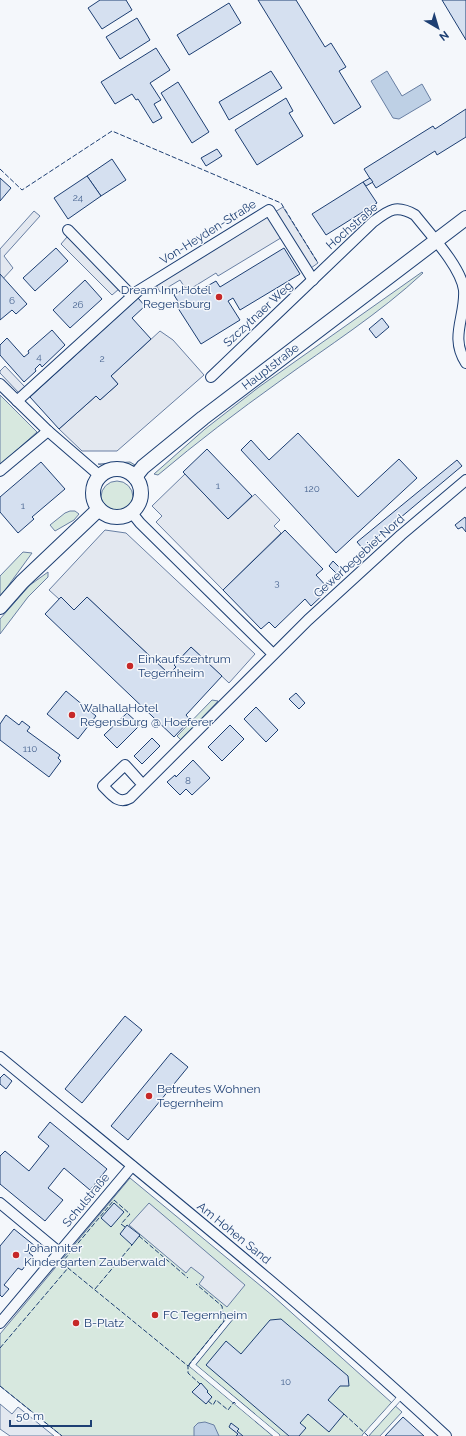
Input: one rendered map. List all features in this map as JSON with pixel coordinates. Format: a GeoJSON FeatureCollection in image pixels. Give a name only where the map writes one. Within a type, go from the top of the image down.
{"type":"FeatureCollection","features":[{"type":"Feature","properties":{"kind":"main road","name":"Hauptstraße"},"geometry":{"type":"LineString","coordinates":[[135,476],[203,418],[466,218]]}},
{"type":"Feature","properties":{"kind":"main road"},"geometry":{"type":"LineString","coordinates":[[114,470],[122,470],[135,476],[139,483],[141,496],[137,507],[132,513],[118,518],[105,514],[99,509],[93,496],[96,482],[100,476],[114,470]]}},
{"type":"Feature","properties":{"kind":"main road"},"geometry":{"type":"LineString","coordinates":[[0,607],[22,582],[99,509]]}},
{"type":"Feature","properties":{"kind":"street","name":"Hochstraße"},"geometry":{"type":"LineString","coordinates":[[323,270],[373,222],[387,212],[397,209],[406,210],[415,215],[436,241]]}},
{"type":"Feature","properties":{"kind":"street","name":"Von-Heyden-Straße"},"geometry":{"type":"LineString","coordinates":[[16,401],[132,296],[269,210],[313,280]]}},
{"type":"Feature","properties":{"kind":"street"},"geometry":{"type":"LineString","coordinates":[[68,230],[132,296]]}},
{"type":"Feature","properties":{"kind":"street"},"geometry":{"type":"LineString","coordinates":[[436,241],[458,271],[462,281],[464,300],[458,333],[459,345],[466,362]]}},
{"type":"Feature","properties":{"kind":"street","name":"Szczytnaer Weg"},"geometry":{"type":"LineString","coordinates":[[211,377],[323,270]]}},
{"type":"Feature","properties":{"kind":"street"},"geometry":{"type":"LineString","coordinates":[[0,384],[48,431],[100,476]]}},
{"type":"Feature","properties":{"kind":"street"},"geometry":{"type":"LineString","coordinates":[[0,471],[48,431]]}},
{"type":"Feature","properties":{"kind":"street","name":"Gewerbegebiet Nord"},"geometry":{"type":"LineString","coordinates":[[144,785],[273,654],[352,579],[466,480]]}},
{"type":"Feature","properties":{"kind":"street"},"geometry":{"type":"LineString","coordinates":[[132,513],[143,527],[273,654]]}},
{"type":"Feature","properties":{"kind":"street","name":"Am Hohen Sand"},"geometry":{"type":"LineString","coordinates":[[0,1057],[272,1282],[402,1395],[446,1436]]}},
{"type":"Feature","properties":{"kind":"street","name":"Schulstraße"},"geometry":{"type":"LineString","coordinates":[[0,1323],[132,1166]]}},
{"type":"Feature","properties":{"kind":"street"},"geometry":{"type":"LineString","coordinates":[[0,1203],[60,1252]]}},
{"type":"Feature","properties":{"kind":"lane"},"geometry":{"type":"LineString","coordinates":[[232,1316],[192,1365],[277,1436]]}},
{"type":"Feature","properties":{"kind":"lane"},"geometry":{"type":"LineString","coordinates":[[365,1436],[402,1395]]}},
{"type":"Feature","properties":{"kind":"shaded area","name":"Dream Inn Hotel Regensburg"},"geometry":{"type":"Polygon","coordinates":[[[283,207],[318,263],[311,268],[289,233],[218,276],[216,273],[187,291],[180,280],[160,292],[156,285],[283,207]]]}},
{"type":"Feature","properties":{"kind":"shaded area"},"geometry":{"type":"Polygon","coordinates":[[[34,211],[40,216],[4,256],[13,268],[0,282],[0,249],[34,211]]]}},
{"type":"Feature","properties":{"kind":"shaded area"},"geometry":{"type":"Polygon","coordinates":[[[67,237],[119,289],[112,295],[61,244],[67,237]]]}},
{"type":"Feature","properties":{"kind":"shaded area"},"geometry":{"type":"Polygon","coordinates":[[[422,272],[423,273],[406,288],[371,316],[233,415],[158,475],[154,474],[205,429],[259,387],[422,272]]]}},
{"type":"Feature","properties":{"kind":"shaded area"},"geometry":{"type":"Polygon","coordinates":[[[160,331],[173,340],[204,375],[117,451],[82,451],[59,429],[96,396],[100,400],[118,384],[111,376],[160,331]]]}},
{"type":"Feature","properties":{"kind":"shaded area"},"geometry":{"type":"Polygon","coordinates":[[[5,366],[25,387],[19,393],[0,373],[5,366]]]}},
{"type":"Feature","properties":{"kind":"shaded area"},"geometry":{"type":"Polygon","coordinates":[[[0,395],[37,432],[0,465],[0,395]]]}},
{"type":"Feature","properties":{"kind":"shaded area"},"geometry":{"type":"Polygon","coordinates":[[[130,462],[135,465],[106,466],[98,464],[130,462]]]}},
{"type":"Feature","properties":{"kind":"shaded area"},"geometry":{"type":"Polygon","coordinates":[[[185,474],[228,519],[255,494],[280,520],[274,526],[281,533],[223,590],[156,522],[162,516],[152,506],[185,474]]]}},
{"type":"Feature","properties":{"kind":"shaded area"},"geometry":{"type":"Polygon","coordinates":[[[114,481],[120,481],[129,485],[133,497],[129,509],[120,513],[114,513],[105,509],[101,500],[101,494],[105,485],[114,481]]]}},
{"type":"Feature","properties":{"kind":"shaded area"},"geometry":{"type":"Polygon","coordinates":[[[75,511],[79,514],[74,520],[55,531],[50,525],[65,513],[75,511]]]}},
{"type":"Feature","properties":{"kind":"shaded area"},"geometry":{"type":"Polygon","coordinates":[[[105,530],[126,533],[255,654],[229,683],[191,647],[174,665],[176,667],[169,674],[87,597],[74,610],[61,597],[59,599],[49,590],[105,530]]]}},
{"type":"Feature","properties":{"kind":"shaded area"},"geometry":{"type":"Polygon","coordinates":[[[23,552],[32,553],[0,597],[0,576],[23,552]]]}},
{"type":"Feature","properties":{"kind":"shaded area"},"geometry":{"type":"Polygon","coordinates":[[[48,572],[48,577],[28,597],[0,634],[0,619],[30,585],[48,572]]]}},
{"type":"Feature","properties":{"kind":"shaded area"},"geometry":{"type":"Polygon","coordinates":[[[212,700],[218,701],[181,740],[177,736],[212,700]]]}},
{"type":"Feature","properties":{"kind":"shaded area","name":"FC Tegernheim"},"geometry":{"type":"Polygon","coordinates":[[[130,1178],[273,1296],[402,1412],[380,1436],[62,1436],[0,1386],[0,1334],[130,1178]]]}},
{"type":"Feature","properties":{"kind":"shaded area"},"geometry":{"type":"Polygon","coordinates":[[[149,1203],[245,1285],[227,1307],[199,1284],[204,1277],[191,1267],[186,1273],[129,1225],[149,1203]]]}},
{"type":"Feature","properties":{"kind":"shaded area"},"geometry":{"type":"Polygon","coordinates":[[[0,1404],[12,1414],[18,1407],[54,1436],[10,1436],[0,1429],[0,1404]]]}},
{"type":"Feature","properties":{"kind":"water"},"geometry":{"type":"Polygon","coordinates":[[[387,71],[402,96],[422,84],[431,100],[399,119],[393,118],[371,81],[387,71]]]}},
{"type":"Feature","properties":{"kind":"water"},"geometry":{"type":"Polygon","coordinates":[[[205,1422],[214,1425],[219,1436],[194,1436],[194,1427],[198,1423],[205,1422]]]}},
{"type":"Feature","properties":{"kind":"building"},"geometry":{"type":"Polygon","coordinates":[[[100,0],[126,0],[132,10],[102,29],[88,8],[100,0]]]}},
{"type":"Feature","properties":{"kind":"building"},"geometry":{"type":"Polygon","coordinates":[[[258,0],[296,0],[325,47],[331,43],[346,67],[339,71],[361,107],[334,124],[258,0]]]}},
{"type":"Feature","properties":{"kind":"building"},"geometry":{"type":"Polygon","coordinates":[[[442,0],[466,0],[466,40],[442,0]]]}},
{"type":"Feature","properties":{"kind":"building"},"geometry":{"type":"Polygon","coordinates":[[[229,3],[241,23],[189,55],[177,35],[229,3]]]}},
{"type":"Feature","properties":{"kind":"building"},"geometry":{"type":"Polygon","coordinates":[[[137,18],[150,40],[120,59],[106,37],[137,18]]]}},
{"type":"Feature","properties":{"kind":"building"},"geometry":{"type":"Polygon","coordinates":[[[156,48],[170,70],[150,83],[161,100],[154,104],[162,118],[153,123],[138,99],[136,100],[132,94],[115,104],[101,82],[156,48]]]}},
{"type":"Feature","properties":{"kind":"building"},"geometry":{"type":"Polygon","coordinates":[[[271,71],[282,88],[229,120],[219,102],[271,71]]]}},
{"type":"Feature","properties":{"kind":"building"},"geometry":{"type":"Polygon","coordinates":[[[178,82],[209,132],[192,143],[161,93],[178,82]]]}},
{"type":"Feature","properties":{"kind":"building"},"geometry":{"type":"Polygon","coordinates":[[[286,98],[293,111],[289,113],[303,136],[257,165],[235,130],[286,98]]]}},
{"type":"Feature","properties":{"kind":"building"},"geometry":{"type":"Polygon","coordinates":[[[466,109],[466,137],[437,155],[435,151],[376,188],[364,169],[433,126],[435,129],[466,109]]]}},
{"type":"Feature","properties":{"kind":"building"},"geometry":{"type":"Polygon","coordinates":[[[217,149],[222,156],[206,166],[201,158],[217,149]]]}},
{"type":"Feature","properties":{"kind":"building"},"geometry":{"type":"Polygon","coordinates":[[[112,159],[126,180],[101,196],[87,176],[112,159]]]}},
{"type":"Feature","properties":{"kind":"building"},"geometry":{"type":"Polygon","coordinates":[[[87,176],[101,196],[68,219],[54,198],[87,176]]]}},
{"type":"Feature","properties":{"kind":"building"},"geometry":{"type":"Polygon","coordinates":[[[0,178],[11,188],[0,201],[0,178]]]}},
{"type":"Feature","properties":{"kind":"building"},"geometry":{"type":"Polygon","coordinates":[[[370,178],[373,182],[366,186],[363,182],[370,178]]]}},
{"type":"Feature","properties":{"kind":"building"},"geometry":{"type":"Polygon","coordinates":[[[363,182],[377,203],[326,235],[312,214],[363,182]]]}},
{"type":"Feature","properties":{"kind":"building"},"geometry":{"type":"Polygon","coordinates":[[[56,248],[68,261],[35,291],[23,278],[56,248]]]}},
{"type":"Feature","properties":{"kind":"building","name":"Dream Inn Hotel Regensburg"},"geometry":{"type":"Polygon","coordinates":[[[284,248],[300,274],[240,310],[233,298],[228,301],[240,320],[201,344],[176,305],[179,303],[174,295],[187,287],[192,295],[216,281],[220,287],[284,248]]]}},
{"type":"Feature","properties":{"kind":"building"},"geometry":{"type":"Polygon","coordinates":[[[0,274],[27,304],[16,314],[12,310],[0,320],[0,274]]]}},
{"type":"Feature","properties":{"kind":"building"},"geometry":{"type":"Polygon","coordinates":[[[85,280],[102,299],[70,328],[53,310],[85,280]]]}},
{"type":"Feature","properties":{"kind":"building"},"geometry":{"type":"Polygon","coordinates":[[[138,298],[145,306],[132,318],[151,339],[111,376],[118,384],[100,400],[96,396],[59,429],[30,397],[138,298]]]}},
{"type":"Feature","properties":{"kind":"building"},"geometry":{"type":"Polygon","coordinates":[[[382,318],[389,327],[376,338],[369,329],[382,318]]]}},
{"type":"Feature","properties":{"kind":"building"},"geometry":{"type":"Polygon","coordinates":[[[52,330],[65,345],[42,367],[40,364],[35,369],[36,371],[24,382],[0,355],[0,345],[7,338],[24,357],[29,353],[28,351],[52,330]]]}},
{"type":"Feature","properties":{"kind":"building"},"geometry":{"type":"Polygon","coordinates":[[[298,433],[358,497],[399,459],[417,478],[336,553],[241,450],[251,440],[269,460],[298,433]]]}},
{"type":"Feature","properties":{"kind":"building"},"geometry":{"type":"Polygon","coordinates":[[[207,449],[252,496],[228,519],[183,472],[207,449]]]}},
{"type":"Feature","properties":{"kind":"building"},"geometry":{"type":"Polygon","coordinates":[[[457,460],[462,466],[363,549],[357,542],[457,460]]]}},
{"type":"Feature","properties":{"kind":"building"},"geometry":{"type":"Polygon","coordinates":[[[41,462],[65,489],[32,517],[34,519],[18,533],[0,512],[0,497],[41,462]]]}},
{"type":"Feature","properties":{"kind":"building"},"geometry":{"type":"Polygon","coordinates":[[[465,517],[466,532],[462,527],[458,529],[455,525],[465,517]]]}},
{"type":"Feature","properties":{"kind":"building"},"geometry":{"type":"Polygon","coordinates":[[[285,530],[323,569],[316,575],[329,589],[311,606],[305,599],[275,628],[269,622],[261,629],[223,590],[285,530]]]}},
{"type":"Feature","properties":{"kind":"building"},"geometry":{"type":"Polygon","coordinates":[[[333,561],[342,570],[337,574],[329,566],[333,561]]]}},
{"type":"Feature","properties":{"kind":"building","name":"Einkaufszentrum Tegernheim"},"geometry":{"type":"Polygon","coordinates":[[[61,597],[74,610],[87,597],[169,674],[176,667],[174,665],[191,647],[222,676],[186,715],[190,720],[174,737],[45,614],[61,597]]]}},
{"type":"Feature","properties":{"kind":"building","name":"WalhallaHotel Regensburg @ Hoeferer"},"geometry":{"type":"Polygon","coordinates":[[[66,691],[96,716],[78,739],[47,714],[66,691]]]}},
{"type":"Feature","properties":{"kind":"building"},"geometry":{"type":"Polygon","coordinates":[[[296,693],[305,703],[299,709],[289,699],[296,693]]]}},
{"type":"Feature","properties":{"kind":"building"},"geometry":{"type":"Polygon","coordinates":[[[256,707],[278,730],[266,742],[244,719],[256,707]]]}},
{"type":"Feature","properties":{"kind":"building"},"geometry":{"type":"Polygon","coordinates":[[[127,713],[140,725],[117,748],[104,735],[127,713]]]}},
{"type":"Feature","properties":{"kind":"building"},"geometry":{"type":"Polygon","coordinates":[[[6,715],[19,725],[22,721],[30,727],[27,731],[60,755],[58,758],[61,761],[49,777],[0,740],[0,724],[6,715]]]}},
{"type":"Feature","properties":{"kind":"building"},"geometry":{"type":"Polygon","coordinates":[[[230,725],[244,739],[222,761],[208,747],[230,725]]]}},
{"type":"Feature","properties":{"kind":"building"},"geometry":{"type":"Polygon","coordinates":[[[152,738],[160,746],[142,764],[134,756],[152,738]]]}},
{"type":"Feature","properties":{"kind":"building"},"geometry":{"type":"Polygon","coordinates":[[[193,760],[210,778],[192,795],[186,789],[180,795],[167,782],[175,775],[176,777],[193,760]]]}},
{"type":"Feature","properties":{"kind":"building"},"geometry":{"type":"Polygon","coordinates":[[[125,1016],[142,1030],[82,1103],[65,1089],[125,1016]]]}},
{"type":"Feature","properties":{"kind":"building","name":"Betreutes Wohnen Tegernheim"},"geometry":{"type":"Polygon","coordinates":[[[171,1053],[188,1067],[128,1140],[111,1126],[171,1053]]]}},
{"type":"Feature","properties":{"kind":"building"},"geometry":{"type":"Polygon","coordinates":[[[4,1074],[12,1081],[6,1089],[0,1084],[0,1078],[4,1074]]]}},
{"type":"Feature","properties":{"kind":"building"},"geometry":{"type":"Polygon","coordinates":[[[50,1122],[107,1169],[90,1190],[64,1168],[48,1188],[63,1200],[45,1221],[0,1184],[0,1156],[5,1151],[29,1171],[49,1146],[38,1137],[50,1122]]]}},
{"type":"Feature","properties":{"kind":"building"},"geometry":{"type":"Polygon","coordinates":[[[114,1203],[124,1212],[111,1227],[101,1218],[114,1203]]]}},
{"type":"Feature","properties":{"kind":"building"},"geometry":{"type":"Polygon","coordinates":[[[127,1225],[140,1235],[132,1245],[120,1234],[127,1225]]]}},
{"type":"Feature","properties":{"kind":"building","name":"Johanniter Kindergarten Zauberwald"},"geometry":{"type":"Polygon","coordinates":[[[14,1229],[35,1246],[29,1253],[33,1256],[22,1270],[18,1268],[4,1285],[9,1289],[2,1297],[0,1295],[0,1246],[14,1229]]]}},
{"type":"Feature","properties":{"kind":"building"},"geometry":{"type":"Polygon","coordinates":[[[281,1319],[348,1376],[349,1386],[340,1386],[328,1400],[344,1414],[329,1432],[308,1414],[300,1423],[306,1428],[299,1436],[289,1436],[206,1365],[226,1341],[241,1354],[270,1320],[281,1319]]]}},
{"type":"Feature","properties":{"kind":"building"},"geometry":{"type":"Polygon","coordinates":[[[201,1383],[212,1397],[206,1404],[192,1392],[201,1383]]]}},
{"type":"Feature","properties":{"kind":"building"},"geometry":{"type":"Polygon","coordinates":[[[403,1417],[424,1436],[385,1436],[403,1417]]]}},
{"type":"Feature","properties":{"kind":"building"},"geometry":{"type":"Polygon","coordinates":[[[231,1423],[239,1429],[237,1431],[243,1436],[236,1436],[238,1434],[229,1427],[231,1423]]]}},
{"type":"Feature","properties":{"kind":"fence"},"geometry":{"type":"LineString","coordinates":[[0,169],[22,190],[112,131],[281,203],[318,263]]}},
{"type":"Feature","properties":{"kind":"fence"},"geometry":{"type":"LineString","coordinates":[[125,1227],[121,1224],[130,1214],[114,1200],[64,1260],[68,1268],[188,1366],[188,1373],[200,1384]]}},
{"type":"Feature","properties":{"kind":"fence"},"geometry":{"type":"LineString","coordinates":[[139,1236],[188,1278]]}},
{"type":"Feature","properties":{"kind":"fence"},"geometry":{"type":"LineString","coordinates":[[95,1289],[132,1245]]}},
{"type":"Feature","properties":{"kind":"fence"},"geometry":{"type":"LineString","coordinates":[[0,1348],[68,1268]]}},
{"type":"Feature","properties":{"kind":"fence"},"geometry":{"type":"LineString","coordinates":[[188,1366],[224,1321],[222,1306],[196,1284]]}},
{"type":"Feature","properties":{"kind":"fence"},"geometry":{"type":"LineString","coordinates":[[0,1386],[62,1436]]}},
{"type":"Feature","properties":{"kind":"fence"},"geometry":{"type":"LineString","coordinates":[[208,1401],[213,1405],[216,1400],[228,1410],[234,1402],[236,1404]]}},
{"type":"Feature","properties":{"kind":"fence"},"geometry":{"type":"LineString","coordinates":[[344,1414],[368,1436]]}},
{"type":"Feature","properties":{"kind":"place","name":"Dream Inn Hotel Regensburg"},"geometry":{"type":"Point","coordinates":[219,297]}},
{"type":"Feature","properties":{"kind":"place","name":"Einkaufszentrum Tegernheim"},"geometry":{"type":"Point","coordinates":[130,666]}},
{"type":"Feature","properties":{"kind":"place","name":"WalhallaHotel Regensburg @ Hoeferer"},"geometry":{"type":"Point","coordinates":[72,715]}},
{"type":"Feature","properties":{"kind":"place","name":"Betreutes Wohnen Tegernheim"},"geometry":{"type":"Point","coordinates":[149,1096]}},
{"type":"Feature","properties":{"kind":"place","name":"Johanniter Kindergarten Zauberwald"},"geometry":{"type":"Point","coordinates":[16,1255]}},
{"type":"Feature","properties":{"kind":"place","name":"FC Tegernheim"},"geometry":{"type":"Point","coordinates":[155,1315]}},
{"type":"Feature","properties":{"kind":"place","name":"B-Platz"},"geometry":{"type":"Point","coordinates":[76,1323]}}]}
